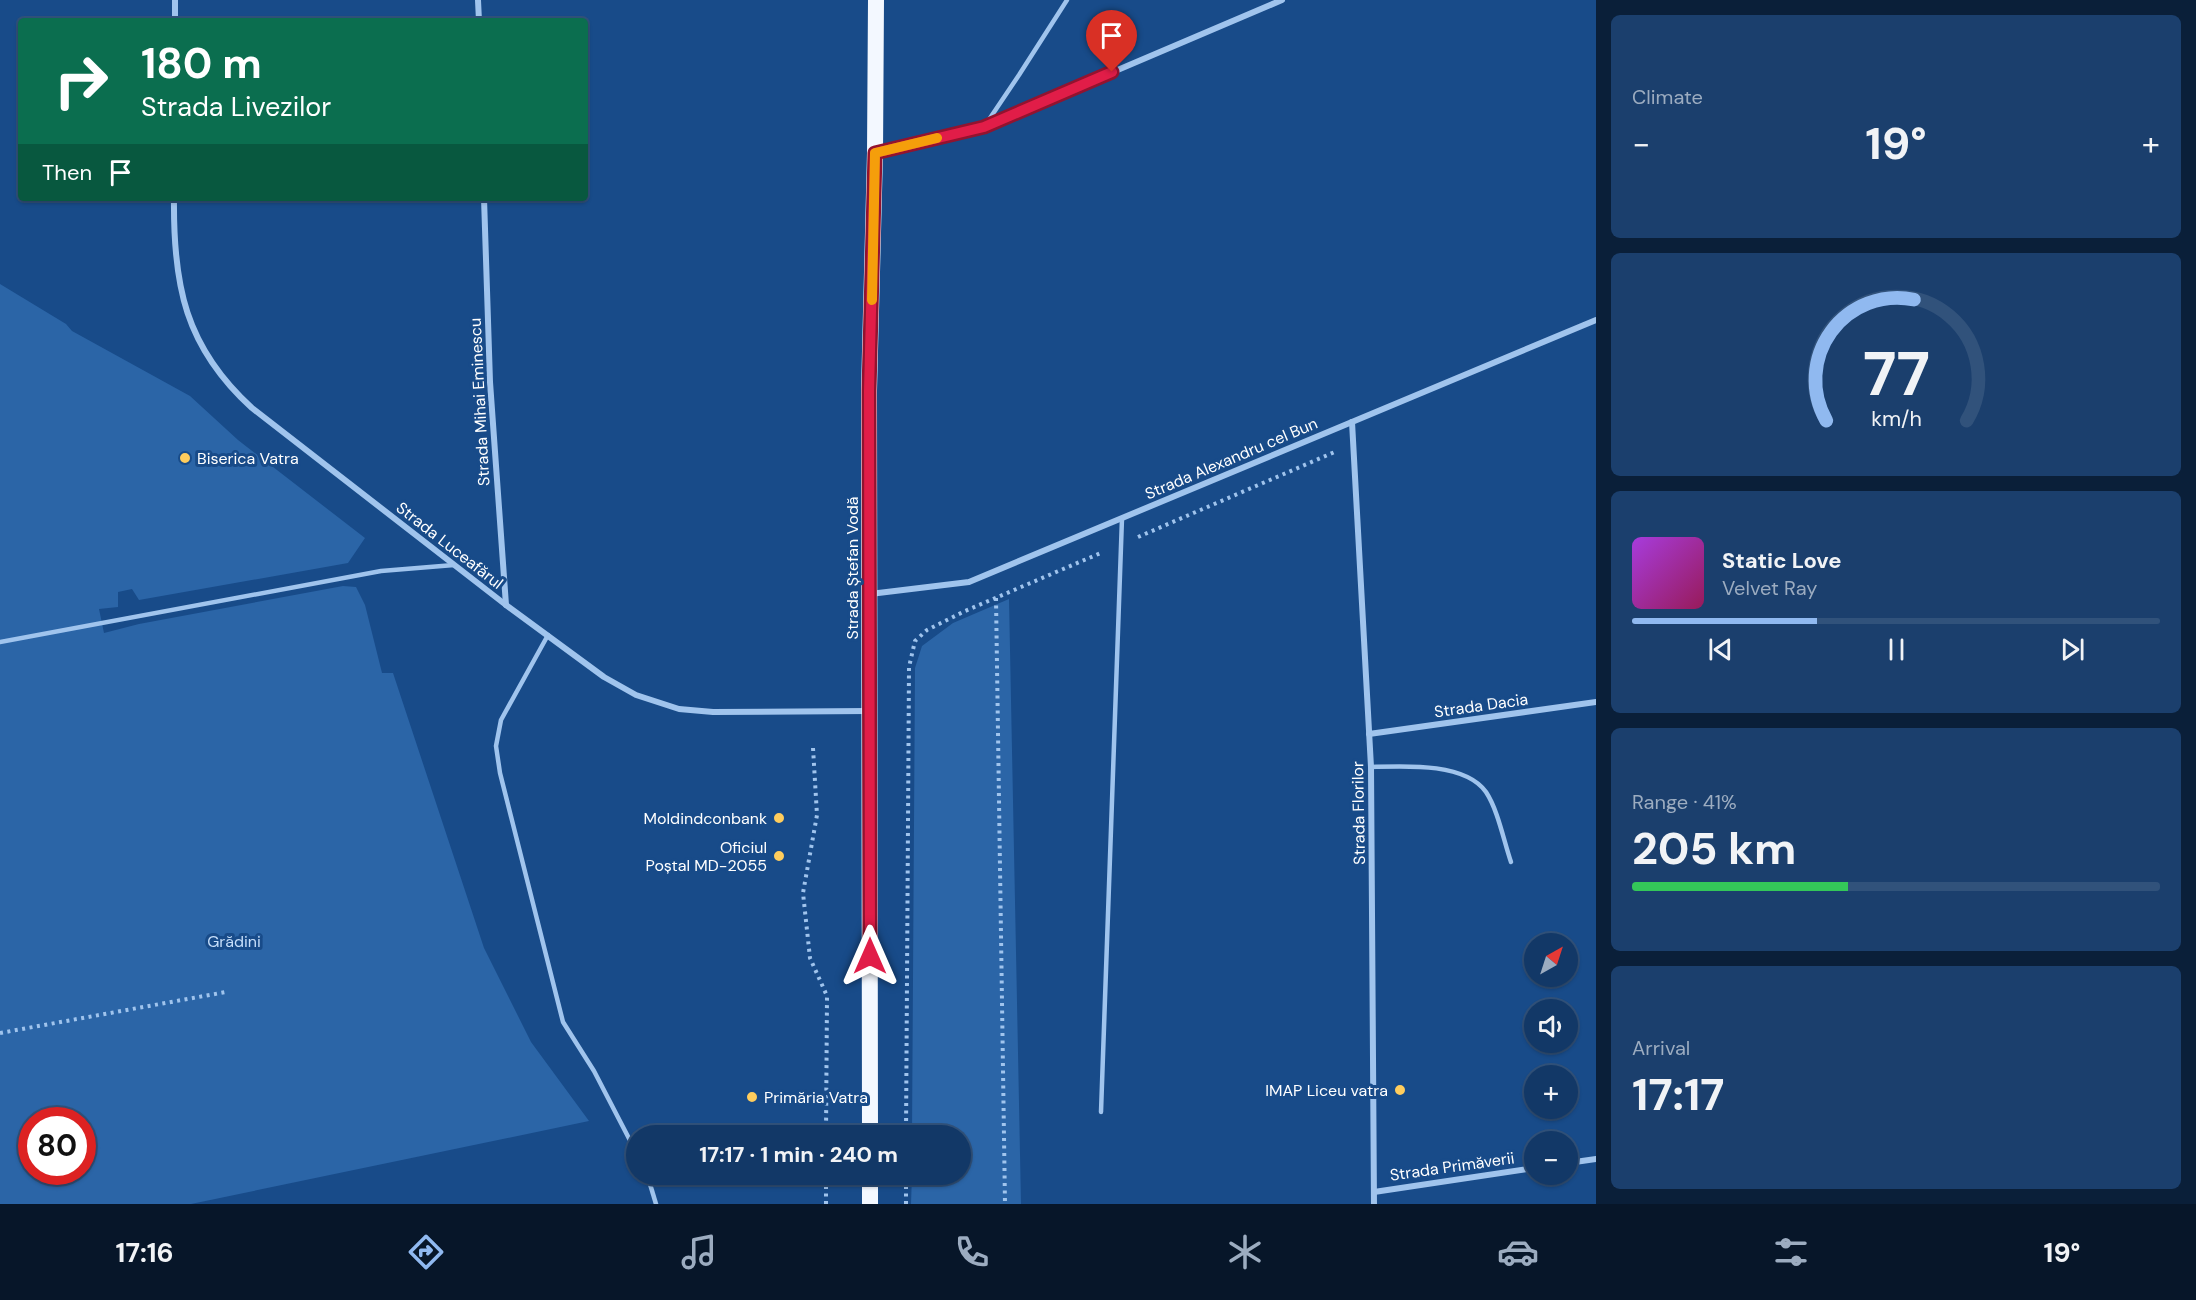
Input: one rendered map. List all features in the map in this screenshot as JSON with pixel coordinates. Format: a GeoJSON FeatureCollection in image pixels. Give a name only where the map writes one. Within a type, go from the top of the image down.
{"type":"FeatureCollection","features":[{"type":"Feature","properties":{"kind":"highway","name":"Strada Ștefan Vodă"},"geometry":{"type":"LineString","coordinates":[[870,1125],[869,391],[876,0]]}},
{"type":"Feature","properties":{"kind":"highway"},"geometry":{"type":"LineString","coordinates":[[870,1185],[870,1204]]}},
{"type":"Feature","properties":{"kind":"street"},"geometry":{"type":"LineString","coordinates":[[175,0],[175,18]]}},
{"type":"Feature","properties":{"kind":"street"},"geometry":{"type":"LineString","coordinates":[[478,0],[479,18]]}},
{"type":"Feature","properties":{"kind":"street"},"geometry":{"type":"LineString","coordinates":[[875,153],[984,127],[1282,0]]}},
{"type":"Feature","properties":{"kind":"street","name":"Strada Luceafărul"},"geometry":{"type":"LineString","coordinates":[[174,201],[177,270],[183,304],[197,339],[214,368],[231,389],[252,408],[506,605],[604,676],[636,695],[679,709],[713,712],[868,711]]}},
{"type":"Feature","properties":{"kind":"street","name":"Strada Mihai Eminescu"},"geometry":{"type":"LineString","coordinates":[[484,201],[490,382],[506,605]]}},
{"type":"Feature","properties":{"kind":"street","name":"Strada Alexandru cel Bun"},"geometry":{"type":"LineString","coordinates":[[870,594],[969,582],[1596,320]]}},
{"type":"Feature","properties":{"kind":"street","name":"Strada Florilor"},"geometry":{"type":"LineString","coordinates":[[1352,422],[1371,767],[1374,1204]]}},
{"type":"Feature","properties":{"kind":"street","name":"Strada Dacia"},"geometry":{"type":"LineString","coordinates":[[1370,734],[1596,702]]}},
{"type":"Feature","properties":{"kind":"street"},"geometry":{"type":"LineString","coordinates":[[1578,1162],[1596,1159]]}},
{"type":"Feature","properties":{"kind":"street","name":"Strada Primăverii"},"geometry":{"type":"LineString","coordinates":[[1374,1192],[1524,1170]]}},
{"type":"Feature","properties":{"kind":"lane"},"geometry":{"type":"LineString","coordinates":[[984,127],[1067,0]]}},
{"type":"Feature","properties":{"kind":"lane"},"geometry":{"type":"LineString","coordinates":[[1101,1112],[1122,518]]}},
{"type":"Feature","properties":{"kind":"lane"},"geometry":{"type":"LineString","coordinates":[[0,642],[381,571],[454,565]]}},
{"type":"Feature","properties":{"kind":"lane"},"geometry":{"type":"LineString","coordinates":[[548,635],[501,720],[496,746],[500,773],[563,1022],[594,1071],[626,1133]]}},
{"type":"Feature","properties":{"kind":"lane"},"geometry":{"type":"LineString","coordinates":[[1371,767],[1414,766],[1457,773],[1473,780],[1485,792],[1511,862]]}},
{"type":"Feature","properties":{"kind":"lane"},"geometry":{"type":"LineString","coordinates":[[650,1185],[656,1204]]}},
{"type":"Feature","properties":{"kind":"path"},"geometry":{"type":"LineString","coordinates":[[906,1125],[909,667],[915,641],[927,630],[996,598],[1353,444]]}},
{"type":"Feature","properties":{"kind":"path"},"geometry":{"type":"LineString","coordinates":[[996,598],[1005,1204]]}},
{"type":"Feature","properties":{"kind":"path"},"geometry":{"type":"LineString","coordinates":[[813,748],[817,815],[803,893],[810,958],[827,996],[826,1125]]}},
{"type":"Feature","properties":{"kind":"path"},"geometry":{"type":"LineString","coordinates":[[0,1033],[226,992]]}},
{"type":"Feature","properties":{"kind":"path"},"geometry":{"type":"LineString","coordinates":[[825,1204],[826,1185]]}},
{"type":"Feature","properties":{"kind":"path"},"geometry":{"type":"LineString","coordinates":[[906,1185],[906,1204]]}},
{"type":"Feature","properties":{"kind":"green space","name":"Grădini"},"geometry":{"type":"Polygon","coordinates":[[[0,284],[66,324],[72,331],[190,396],[238,440],[365,538],[348,563],[139,600],[132,589],[118,592],[118,607],[99,609],[104,633],[139,624],[343,586],[356,587],[365,605],[382,673],[393,673],[484,948],[531,1042],[589,1121],[191,1204],[0,1204],[0,284]]]}},
{"type":"Feature","properties":{"kind":"green space"},"geometry":{"type":"Polygon","coordinates":[[[1009,599],[1021,1204],[911,1204],[912,1185],[971,1185],[971,1125],[912,1125],[915,668],[922,646],[953,623],[1009,599]]]}},
{"type":"Feature","properties":{"kind":"slow traffic"},"geometry":{"type":"LineString","coordinates":[[872,300],[875,153],[937,138]]}},
{"type":"Feature","properties":{"kind":"place","name":"Biserica Vatra"},"geometry":{"type":"Point","coordinates":[185,458]}},
{"type":"Feature","properties":{"kind":"place","name":"Moldindconbank"},"geometry":{"type":"Point","coordinates":[779,818]}},
{"type":"Feature","properties":{"kind":"place","name":"Oficiul Poștal MD-2055"},"geometry":{"type":"Point","coordinates":[779,856]}},
{"type":"Feature","properties":{"kind":"place","name":"IMAP Liceu vatra"},"geometry":{"type":"Point","coordinates":[1400,1090]}},
{"type":"Feature","properties":{"kind":"place","name":"Primăria Vatra"},"geometry":{"type":"Point","coordinates":[752,1097]}},
{"type":"Feature","properties":{"kind":"route"},"geometry":{"type":"LineString","coordinates":[[870,956],[869,391],[875,153],[984,127],[1112,72]]}}]}
